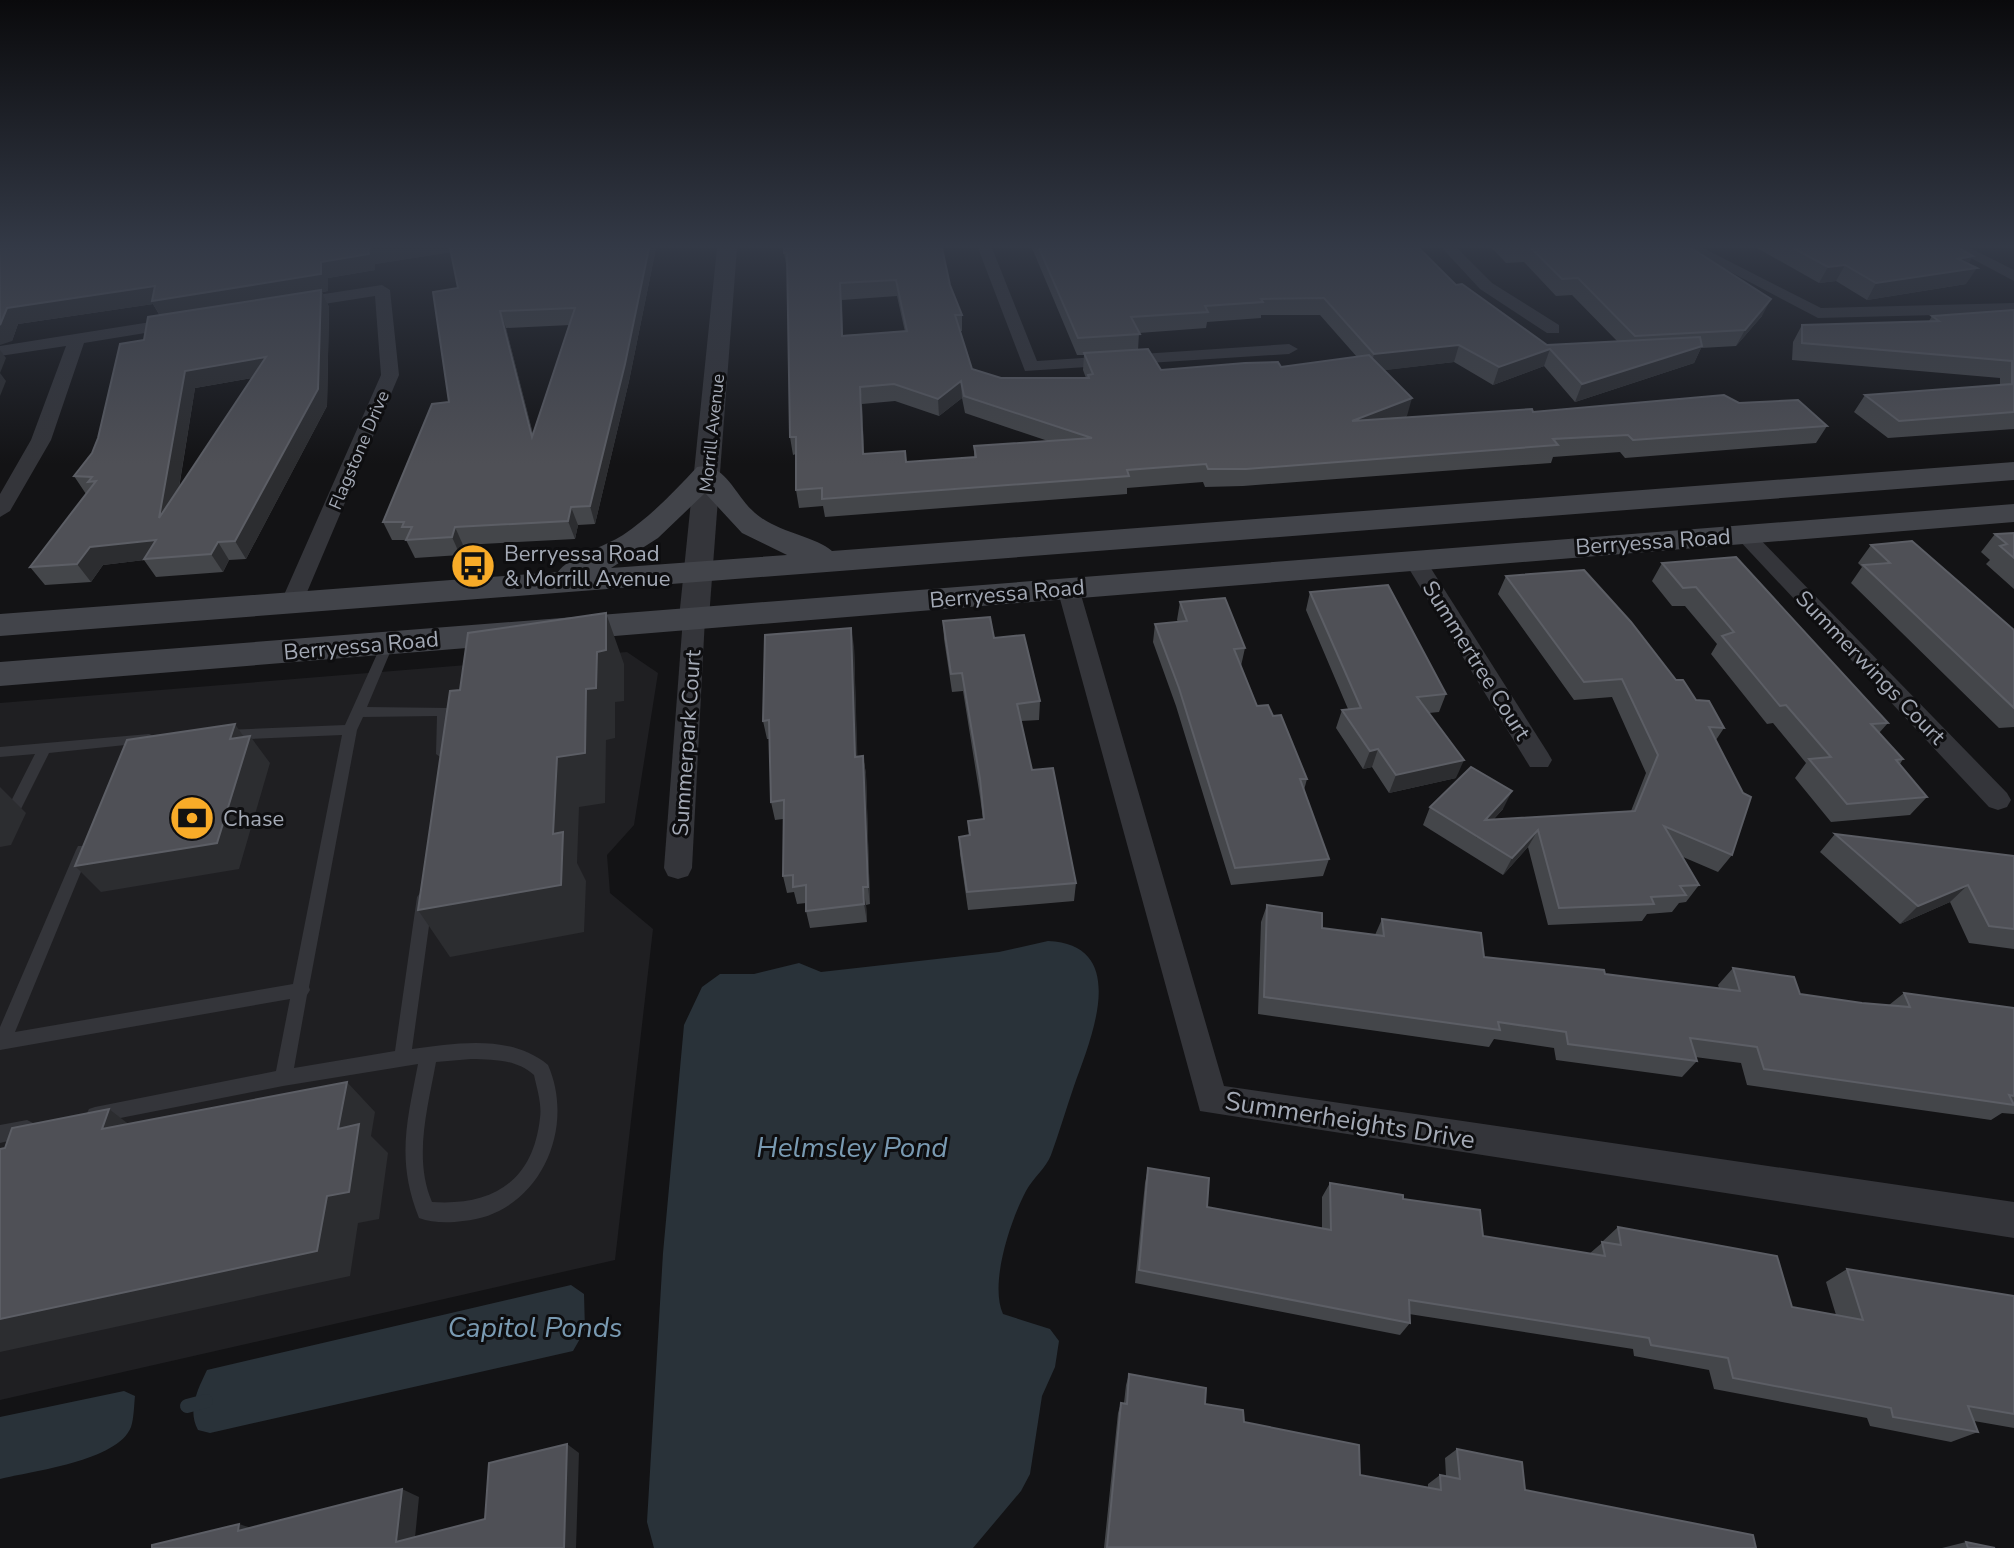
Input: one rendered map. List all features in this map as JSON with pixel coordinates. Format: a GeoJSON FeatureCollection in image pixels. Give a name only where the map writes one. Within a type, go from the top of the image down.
{"type":"FeatureCollection","features":[{"type":"Feature","properties":{"kind":"main road","name":"Berryessa Road"},"geometry":{"type":"LineString","coordinates":[[0,625],[2014,471]]}},
{"type":"Feature","properties":{"kind":"main road"},"geometry":{"type":"LineString","coordinates":[[533,586],[582,569],[632,545],[672,513],[707,473],[729,507],[746,525],[765,537],[839,561]]}},
{"type":"Feature","properties":{"kind":"main road","name":"Berryessa Road"},"geometry":{"type":"LineString","coordinates":[[0,674],[2014,513]]}},
{"type":"Feature","properties":{"kind":"main road"},"geometry":{"type":"LineString","coordinates":[[0,642],[104,632],[191,612]]}},
{"type":"Feature","properties":{"kind":"street"},"geometry":{"type":"LineString","coordinates":[[0,351],[191,320]]}},
{"type":"Feature","properties":{"kind":"street","name":"Flagstone Drive"},"geometry":{"type":"LineString","coordinates":[[291,604],[390,375],[385,320]]}},
{"type":"Feature","properties":{"kind":"street","name":"Morrill Avenue"},"geometry":{"type":"LineString","coordinates":[[694,618],[721,320]]}},
{"type":"Feature","properties":{"kind":"street"},"geometry":{"type":"LineString","coordinates":[[1013,320],[1031,367],[1289,349]]}},
{"type":"Feature","properties":{"kind":"street"},"geometry":{"type":"LineString","coordinates":[[1539,320],[1553,329]]}},
{"type":"Feature","properties":{"kind":"street"},"geometry":{"type":"LineString","coordinates":[[0,511],[41,440],[77,338]]}},
{"type":"Feature","properties":{"kind":"street","name":"Summerwings Court"},"geometry":{"type":"LineString","coordinates":[[1744,534],[1998,800]]}},
{"type":"Feature","properties":{"kind":"street","name":"Summertree Court"},"geometry":{"type":"LineString","coordinates":[[1414,559],[1539,760]]}},
{"type":"Feature","properties":{"kind":"street","name":"Summerheights Drive"},"geometry":{"type":"LineString","coordinates":[[1068,588],[1212,1100],[2014,1220]]}},
{"type":"Feature","properties":{"kind":"street","name":"Summerpark Court"},"geometry":{"type":"LineString","coordinates":[[678,868],[694,618]]}},
{"type":"Feature","properties":{"kind":"lane"},"geometry":{"type":"LineString","coordinates":[[283,1078],[350,730],[388,643]]}},
{"type":"Feature","properties":{"kind":"lane"},"geometry":{"type":"LineString","coordinates":[[359,712],[444,711],[443,767]]}},
{"type":"Feature","properties":{"kind":"lane"},"geometry":{"type":"LineString","coordinates":[[208,736],[350,730]]}},
{"type":"Feature","properties":{"kind":"lane"},"geometry":{"type":"LineString","coordinates":[[0,752],[45,747],[127,747],[161,738]]}},
{"type":"Feature","properties":{"kind":"lane"},"geometry":{"type":"LineString","coordinates":[[11,815],[45,747]]}},
{"type":"Feature","properties":{"kind":"lane"},"geometry":{"type":"LineString","coordinates":[[1,1042],[87,841]]}},
{"type":"Feature","properties":{"kind":"lane"},"geometry":{"type":"LineString","coordinates":[[402,1060],[429,875]]}},
{"type":"Feature","properties":{"kind":"lane"},"geometry":{"type":"LineString","coordinates":[[1,1042],[302,990]]}},
{"type":"Feature","properties":{"kind":"lane"},"geometry":{"type":"LineString","coordinates":[[74,1120],[283,1078],[428,1056],[493,1052],[525,1057],[542,1071],[549,1118],[538,1152],[517,1193],[490,1208],[451,1215],[426,1211],[415,1191],[414,1143],[428,1056]]}},
{"type":"Feature","properties":{"kind":"lane"},"geometry":{"type":"LineString","coordinates":[[0,1134],[45,1125]]}},
{"type":"Feature","properties":{"kind":"shaded area"},"geometry":{"type":"Polygon","coordinates":[[[627,652],[658,673],[634,825],[607,855],[610,893],[653,929],[615,1260],[0,1400],[0,703],[627,652]]]}},
{"type":"Feature","properties":{"kind":"water","name":"Helmsley Pond"},"geometry":{"type":"Polygon","coordinates":[[[1048,941],[1074,947],[1090,959],[1097,977],[1098,998],[1088,1045],[1051,1155],[1020,1203],[1008,1234],[1000,1269],[999,1301],[1003,1314],[1050,1329],[1059,1341],[1055,1367],[1042,1396],[1030,1474],[1021,1491],[973,1548],[654,1548],[647,1522],[663,1253],[684,1025],[702,987],[720,974],[754,974],[799,963],[821,972],[999,952],[1048,941]]]}},
{"type":"Feature","properties":{"kind":"water","name":"Capitol Ponds"},"geometry":{"type":"Polygon","coordinates":[[[571,1285],[584,1294],[585,1330],[573,1351],[210,1433],[198,1430],[194,1415],[195,1400],[207,1370],[571,1285]]]}},
{"type":"Feature","properties":{"kind":"water"},"geometry":{"type":"Polygon","coordinates":[[[124,1391],[135,1396],[131,1427],[123,1439],[110,1448],[73,1463],[0,1479],[0,1417],[124,1391]]]}},
{"type":"Feature","properties":{"kind":"building"},"geometry":{"type":"Polygon","coordinates":[[[147,320],[320,320],[318,389],[235,541],[218,542],[211,554],[144,559],[156,540],[90,547],[77,564],[30,567],[96,481],[88,482],[92,477],[74,476],[92,453],[98,438],[120,344],[144,340],[147,320]],[[266,357],[185,371],[159,518],[266,357]]]}},
{"type":"Feature","properties":{"kind":"building"},"geometry":{"type":"Polygon","coordinates":[[[437,320],[502,320],[532,437],[571,320],[634,320],[590,506],[571,507],[568,521],[455,527],[452,537],[406,540],[412,527],[402,527],[404,522],[383,522],[432,404],[449,402],[437,320]]]}},
{"type":"Feature","properties":{"kind":"building"},"geometry":{"type":"Polygon","coordinates":[[[788,320],[841,320],[842,336],[907,331],[905,320],[957,320],[972,369],[1001,378],[1089,378],[1088,375],[1093,374],[1084,353],[1148,349],[1161,370],[1278,362],[1281,367],[1369,355],[1412,398],[1352,421],[1532,409],[1533,412],[1724,395],[1739,403],[1798,400],[1827,426],[1633,440],[1628,435],[1553,439],[1558,445],[1246,469],[1208,469],[1206,464],[1127,470],[1129,476],[822,499],[822,488],[796,490],[796,437],[790,437],[788,320]],[[961,381],[938,399],[894,384],[860,387],[863,454],[905,451],[906,462],[976,457],[974,446],[1092,438],[964,396],[961,381]]]}},
{"type":"Feature","properties":{"kind":"building"},"geometry":{"type":"Polygon","coordinates":[[[1070,320],[1133,320],[1140,334],[1078,338],[1070,320]]]}},
{"type":"Feature","properties":{"kind":"building"},"geometry":{"type":"Polygon","coordinates":[[[1344,320],[1512,320],[1547,345],[1700,337],[1702,346],[1582,384],[1550,349],[1499,367],[1459,345],[1374,354],[1344,320]]]}},
{"type":"Feature","properties":{"kind":"building"},"geometry":{"type":"Polygon","coordinates":[[[1620,320],[1753,320],[1745,330],[1635,336],[1620,320]]]}},
{"type":"Feature","properties":{"kind":"building"},"geometry":{"type":"Polygon","coordinates":[[[2014,320],[2014,412],[1899,421],[1865,395],[2012,384],[2012,361],[1802,343],[1802,325],[2014,320]]]}},
{"type":"Feature","properties":{"kind":"building"},"geometry":{"type":"Polygon","coordinates":[[[2014,533],[2014,558],[2000,546],[2007,544],[1995,534],[2014,533]]]}},
{"type":"Feature","properties":{"kind":"building"},"geometry":{"type":"Polygon","coordinates":[[[1912,541],[2014,630],[2014,708],[1863,565],[1890,563],[1871,545],[1912,541]]]}},
{"type":"Feature","properties":{"kind":"building"},"geometry":{"type":"Polygon","coordinates":[[[1736,557],[1888,723],[1871,724],[1903,759],[1896,760],[1927,797],[1847,804],[1809,759],[1831,757],[1786,705],[1780,706],[1722,636],[1734,632],[1696,587],[1683,588],[1662,563],[1736,557]]]}},
{"type":"Feature","properties":{"kind":"building"},"geometry":{"type":"Polygon","coordinates":[[[1584,570],[1631,622],[1676,680],[1683,680],[1696,700],[1709,701],[1724,728],[1709,727],[1743,793],[1751,797],[1732,855],[1664,826],[1699,885],[1680,886],[1686,895],[1651,897],[1654,904],[1559,908],[1538,830],[1512,858],[1430,807],[1471,767],[1512,791],[1485,820],[1635,811],[1658,755],[1622,679],[1584,682],[1506,576],[1584,570]]]}},
{"type":"Feature","properties":{"kind":"building"},"geometry":{"type":"Polygon","coordinates":[[[1388,585],[1446,694],[1417,697],[1464,760],[1396,775],[1378,749],[1370,751],[1342,710],[1361,708],[1310,592],[1388,585]]]}},
{"type":"Feature","properties":{"kind":"building"},"geometry":{"type":"Polygon","coordinates":[[[1225,598],[1245,648],[1234,649],[1257,706],[1268,705],[1273,716],[1281,715],[1307,779],[1300,779],[1329,859],[1235,868],[1179,688],[1155,624],[1187,621],[1180,602],[1225,598]]]}},
{"type":"Feature","properties":{"kind":"building"},"geometry":{"type":"Polygon","coordinates":[[[606,613],[606,650],[597,652],[596,688],[586,689],[585,753],[557,757],[553,834],[563,832],[561,885],[418,910],[450,691],[460,690],[468,633],[606,613]]]}},
{"type":"Feature","properties":{"kind":"building"},"geometry":{"type":"Polygon","coordinates":[[[990,617],[994,638],[1024,635],[1040,701],[1017,704],[1032,770],[1053,768],[1076,883],[967,892],[959,837],[970,835],[968,821],[984,819],[962,673],[951,674],[943,621],[990,617]]]}},
{"type":"Feature","properties":{"kind":"building"},"geometry":{"type":"Polygon","coordinates":[[[851,628],[855,757],[863,756],[868,887],[863,887],[864,904],[806,911],[806,885],[793,887],[793,875],[783,876],[784,800],[771,802],[769,720],[763,721],[765,635],[851,628]]]}},
{"type":"Feature","properties":{"kind":"building"},"geometry":{"type":"Polygon","coordinates":[[[235,724],[230,739],[250,736],[217,843],[75,866],[127,740],[235,724]]]}},
{"type":"Feature","properties":{"kind":"building"},"geometry":{"type":"Polygon","coordinates":[[[1835,834],[2014,856],[2014,929],[1989,926],[1968,885],[1918,906],[1835,834]]]}},
{"type":"Feature","properties":{"kind":"building"},"geometry":{"type":"Polygon","coordinates":[[[1267,905],[1322,913],[1322,928],[1384,936],[1382,919],[1481,933],[1484,957],[1604,970],[1605,974],[1740,991],[1733,968],[1794,977],[1800,994],[1862,1003],[1910,1007],[1904,993],[2014,1008],[2014,1096],[2009,1095],[2014,1105],[1764,1069],[1757,1047],[1690,1038],[1697,1061],[1568,1044],[1566,1032],[1498,1022],[1500,1030],[1264,997],[1267,905]]]}},
{"type":"Feature","properties":{"kind":"building"},"geometry":{"type":"Polygon","coordinates":[[[347,1082],[338,1129],[359,1124],[349,1192],[327,1196],[317,1251],[0,1319],[0,1149],[5,1148],[12,1128],[109,1109],[102,1129],[347,1082]]]}},
{"type":"Feature","properties":{"kind":"building"},"geometry":{"type":"Polygon","coordinates":[[[1148,1168],[1209,1178],[1207,1207],[1331,1230],[1330,1183],[1403,1195],[1403,1199],[1480,1210],[1483,1236],[1605,1256],[1602,1242],[1621,1245],[1618,1227],[1777,1256],[1792,1307],[1863,1320],[1847,1269],[2014,1296],[2014,1414],[1968,1406],[1978,1432],[1893,1417],[1891,1408],[1733,1378],[1728,1358],[1651,1345],[1649,1338],[1409,1300],[1410,1323],[1139,1270],[1148,1168]]]}},
{"type":"Feature","properties":{"kind":"building"},"geometry":{"type":"Polygon","coordinates":[[[1129,1374],[1206,1388],[1205,1404],[1243,1410],[1244,1422],[1359,1445],[1360,1475],[1441,1490],[1440,1475],[1460,1479],[1457,1449],[1522,1462],[1525,1490],[1753,1535],[1756,1548],[1107,1547],[1121,1403],[1127,1404],[1129,1374]]]}},
{"type":"Feature","properties":{"kind":"building"},"geometry":{"type":"Polygon","coordinates":[[[567,1444],[564,1548],[152,1548],[152,1545],[239,1524],[238,1531],[402,1489],[396,1542],[485,1519],[489,1463],[567,1444]]]}},
{"type":"Feature","properties":{"kind":"building"},"geometry":{"type":"Polygon","coordinates":[[[1966,1542],[1995,1548],[1968,1548],[1966,1542]]]}},
{"type":"Feature","properties":{"kind":"waterway"},"geometry":{"type":"LineString","coordinates":[[187,1406],[206,1401]]}},
{"type":"Feature","properties":{"kind":"place","name":"Berryessa Road & Morrill Avenue"},"geometry":{"type":"Point","coordinates":[473,566]}},
{"type":"Feature","properties":{"kind":"place","name":"Chase"},"geometry":{"type":"Point","coordinates":[192,818]}}]}
